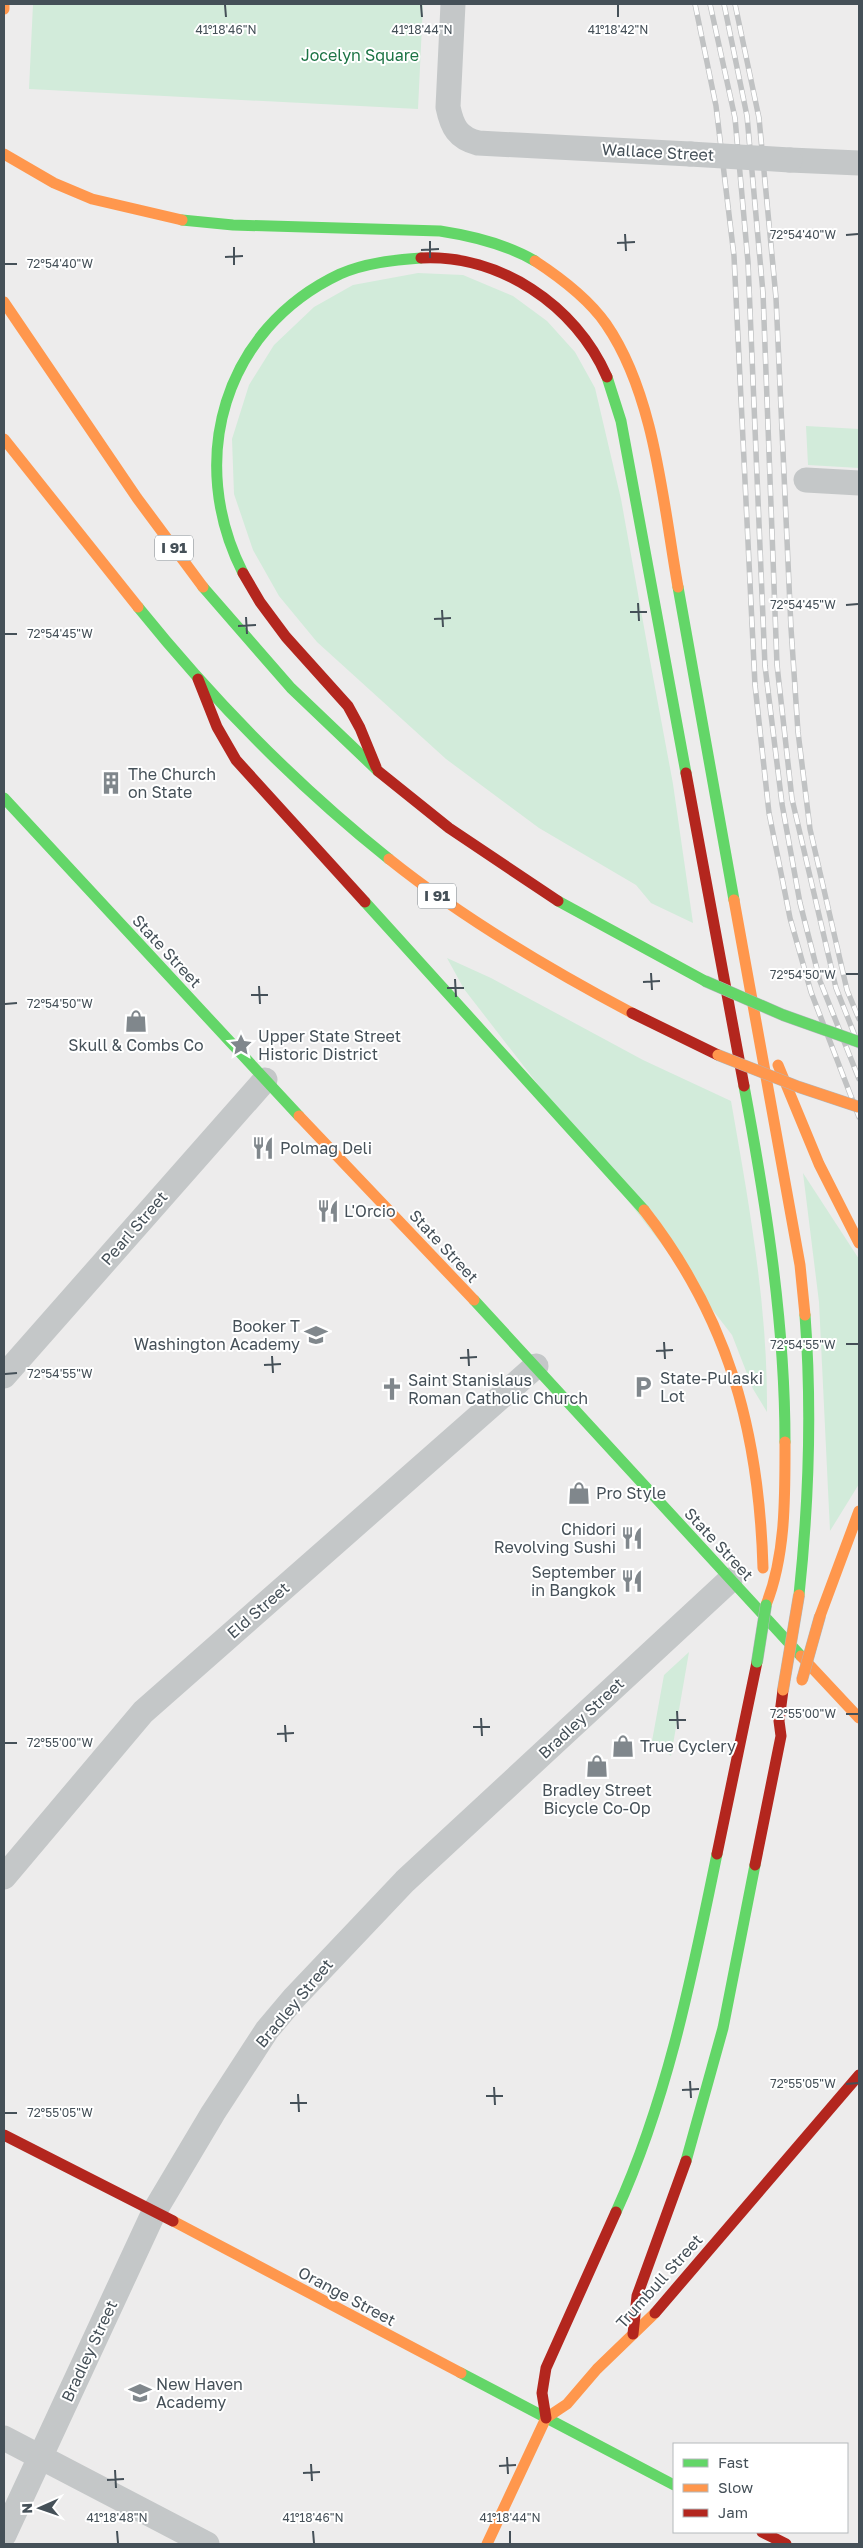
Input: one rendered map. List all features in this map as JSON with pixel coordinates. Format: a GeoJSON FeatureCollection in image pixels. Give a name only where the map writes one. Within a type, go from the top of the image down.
{"type":"FeatureCollection","features":[{"type":"Feature","properties":{"kind":"main road"},"geometry":{"type":"LineString","coordinates":[[4,4],[4,9]]}},
{"type":"Feature","properties":{"kind":"main road"},"geometry":{"type":"LineString","coordinates":[[4,154],[54,183],[92,199],[175,219],[233,225],[440,231],[482,238],[515,250],[541,264],[571,286],[595,310],[621,349],[640,395],[664,513],[800,1265],[809,1359],[811,1419],[809,1497],[799,1595],[780,1715],[781,1736],[723,2028],[685,2165],[637,2296],[633,2334]]}},
{"type":"Feature","properties":{"kind":"main road"},"geometry":{"type":"LineString","coordinates":[[376,767],[360,727],[347,704],[277,626],[240,568],[227,536],[218,500],[216,467],[218,434],[228,393],[245,357],[270,324],[296,299],[330,278],[370,263],[410,257],[450,258],[480,265],[511,277],[539,293],[562,312],[582,334],[599,360],[619,412],[756,1154],[778,1293],[784,1367],[786,1431],[777,1570],[766,1605],[757,1662],[691,1980],[668,2069],[642,2150],[546,2368],[542,2393],[546,2418],[487,2544]]}},
{"type":"Feature","properties":{"kind":"main road","name":"I 91"},"geometry":{"type":"LineString","coordinates":[[4,302],[162,530],[224,612],[310,705],[376,767],[451,829],[533,886],[597,925],[705,981],[808,1025],[859,1042]]}},
{"type":"Feature","properties":{"kind":"main road","name":"I 91"},"geometry":{"type":"LineString","coordinates":[[4,439],[198,679],[256,741],[310,794],[405,873],[484,928],[570,980],[652,1024],[718,1055],[799,1087],[859,1107]]}},
{"type":"Feature","properties":{"kind":"main road"},"geometry":{"type":"LineString","coordinates":[[198,679],[217,727],[236,760],[632,1194],[673,1246],[710,1312],[743,1400],[754,1450],[766,1605]]}},
{"type":"Feature","properties":{"kind":"main road","name":"State Street"},"geometry":{"type":"LineString","coordinates":[[6,808],[536,1366],[730,1580],[859,1718]]}},
{"type":"Feature","properties":{"kind":"main road"},"geometry":{"type":"LineString","coordinates":[[757,1019],[775,1057],[818,1164],[859,1243]]}},
{"type":"Feature","properties":{"kind":"main road"},"geometry":{"type":"LineString","coordinates":[[798,1694],[820,1616],[859,1511]]}},
{"type":"Feature","properties":{"kind":"main road"},"geometry":{"type":"LineString","coordinates":[[781,1736],[792,1714]]}},
{"type":"Feature","properties":{"kind":"main road","name":"Trumbull Street"},"geometry":{"type":"LineString","coordinates":[[546,2418],[567,2404],[597,2368],[659,2310],[859,2075]]}},
{"type":"Feature","properties":{"kind":"main road","name":"Orange Street"},"geometry":{"type":"LineString","coordinates":[[4,2135],[673,2485]]}},
{"type":"Feature","properties":{"kind":"main road"},"geometry":{"type":"LineString","coordinates":[[764,2533],[786,2544]]}},
{"type":"Feature","properties":{"kind":"street","name":"Wallace Street"},"geometry":{"type":"LineString","coordinates":[[453,4],[448,107],[450,121],[458,134],[478,142],[859,163]]}},
{"type":"Feature","properties":{"kind":"street"},"geometry":{"type":"LineString","coordinates":[[806,480],[859,483]]}},
{"type":"Feature","properties":{"kind":"street","name":"Pearl Street"},"geometry":{"type":"LineString","coordinates":[[4,1376],[265,1080]]}},
{"type":"Feature","properties":{"kind":"street","name":"Eld Street"},"geometry":{"type":"LineString","coordinates":[[4,1877],[143,1712],[536,1366]]}},
{"type":"Feature","properties":{"kind":"street","name":"Bradley Street"},"geometry":{"type":"LineString","coordinates":[[4,2535],[154,2212],[267,2030],[294,1998],[405,1881],[730,1580]]}},
{"type":"Feature","properties":{"kind":"street"},"geometry":{"type":"LineString","coordinates":[[4,2438],[207,2544]]}},
{"type":"Feature","properties":{"kind":"green space","name":"Jocelyn Square"},"geometry":{"type":"Polygon","coordinates":[[[33,4],[423,4],[418,109],[29,89],[33,4]]]}},
{"type":"Feature","properties":{"kind":"green space"},"geometry":{"type":"Polygon","coordinates":[[[418,273],[463,275],[513,296],[547,321],[575,352],[595,388],[621,499],[673,784],[693,923],[651,903],[636,885],[539,828],[446,759],[317,642],[279,596],[253,550],[234,494],[232,439],[249,385],[274,345],[314,307],[353,285],[418,273]]]}},
{"type":"Feature","properties":{"kind":"green space"},"geometry":{"type":"Polygon","coordinates":[[[806,426],[859,429],[859,468],[808,465],[806,426]]]}},
{"type":"Feature","properties":{"kind":"green space"},"geometry":{"type":"Polygon","coordinates":[[[447,958],[491,978],[643,1060],[731,1101],[751,1217],[761,1295],[767,1412],[753,1389],[732,1335],[464,989],[447,958]]]}},
{"type":"Feature","properties":{"kind":"green space"},"geometry":{"type":"Polygon","coordinates":[[[803,1173],[859,1259],[859,1484],[830,1531],[819,1302],[803,1173]]]}},
{"type":"Feature","properties":{"kind":"green space"},"geometry":{"type":"Polygon","coordinates":[[[689,1652],[671,1756],[652,1741],[664,1675],[689,1652]]]}},
{"type":"Feature","properties":{"kind":"railway"},"geometry":{"type":"LineString","coordinates":[[695,4],[716,106],[734,256],[755,685],[769,813],[790,918],[811,992],[859,1117]]}},
{"type":"Feature","properties":{"kind":"railway"},"geometry":{"type":"LineString","coordinates":[[710,4],[735,118],[748,262],[765,666],[782,804],[800,903],[820,981],[859,1079]]}},
{"type":"Feature","properties":{"kind":"railway"},"geometry":{"type":"LineString","coordinates":[[724,4],[747,116],[763,293],[777,665],[792,799],[836,988],[859,1046]]}},
{"type":"Feature","properties":{"kind":"railway"},"geometry":{"type":"LineString","coordinates":[[735,4],[759,118],[776,298],[791,628],[798,732],[810,829],[847,990],[859,1019]]}},
{"type":"Feature","properties":{"kind":"traffic: fast"},"geometry":{"type":"LineString","coordinates":[[182,220],[233,225],[440,231],[465,235],[489,242],[513,250],[535,261]]}},
{"type":"Feature","properties":{"kind":"traffic: fast"},"geometry":{"type":"LineString","coordinates":[[243,573],[226,530],[218,487],[218,444],[226,402],[243,363],[267,328],[300,298],[340,274],[369,265],[421,258]]}},
{"type":"Feature","properties":{"kind":"traffic: fast"},"geometry":{"type":"LineString","coordinates":[[607,377],[621,421],[686,773]]}},
{"type":"Feature","properties":{"kind":"traffic: fast"},"geometry":{"type":"LineString","coordinates":[[203,587],[291,688],[378,771]]}},
{"type":"Feature","properties":{"kind":"traffic: fast"},"geometry":{"type":"LineString","coordinates":[[678,587],[734,900]]}},
{"type":"Feature","properties":{"kind":"traffic: fast"},"geometry":{"type":"LineString","coordinates":[[138,607],[196,675],[256,740],[321,801],[389,859]]}},
{"type":"Feature","properties":{"kind":"traffic: fast"},"geometry":{"type":"LineString","coordinates":[[4,798],[299,1116]]}},
{"type":"Feature","properties":{"kind":"traffic: fast"},"geometry":{"type":"LineString","coordinates":[[558,901],[705,981]]}},
{"type":"Feature","properties":{"kind":"traffic: fast"},"geometry":{"type":"LineString","coordinates":[[365,902],[644,1210]]}},
{"type":"Feature","properties":{"kind":"traffic: fast"},"geometry":{"type":"LineString","coordinates":[[705,981],[783,1015],[859,1042]]}},
{"type":"Feature","properties":{"kind":"traffic: fast"},"geometry":{"type":"LineString","coordinates":[[744,1086],[773,1263],[782,1352],[785,1442]]}},
{"type":"Feature","properties":{"kind":"traffic: fast"},"geometry":{"type":"LineString","coordinates":[[474,1300],[801,1656]]}},
{"type":"Feature","properties":{"kind":"traffic: fast"},"geometry":{"type":"LineString","coordinates":[[799,1595],[805,1525],[809,1420],[805,1315]]}},
{"type":"Feature","properties":{"kind":"traffic: fast"},"geometry":{"type":"LineString","coordinates":[[757,1662],[766,1605]]}},
{"type":"Feature","properties":{"kind":"traffic: fast"},"geometry":{"type":"LineString","coordinates":[[616,2212],[650,2125],[677,2036],[717,1854]]}},
{"type":"Feature","properties":{"kind":"traffic: fast"},"geometry":{"type":"LineString","coordinates":[[686,2161],[723,2028],[755,1865]]}},
{"type":"Feature","properties":{"kind":"traffic: fast"},"geometry":{"type":"LineString","coordinates":[[461,2373],[673,2484]]}},
{"type":"Feature","properties":{"kind":"traffic: slow"},"geometry":{"type":"LineString","coordinates":[[4,4],[4,9]]}},
{"type":"Feature","properties":{"kind":"traffic: slow"},"geometry":{"type":"LineString","coordinates":[[4,154],[54,183],[92,199],[182,220]]}},
{"type":"Feature","properties":{"kind":"traffic: slow"},"geometry":{"type":"LineString","coordinates":[[535,261],[564,282],[591,306],[606,324],[623,352],[636,383],[655,451],[678,587]]}},
{"type":"Feature","properties":{"kind":"traffic: slow"},"geometry":{"type":"LineString","coordinates":[[4,302],[137,498],[203,587]]}},
{"type":"Feature","properties":{"kind":"traffic: slow"},"geometry":{"type":"LineString","coordinates":[[4,439],[138,607]]}},
{"type":"Feature","properties":{"kind":"traffic: slow"},"geometry":{"type":"LineString","coordinates":[[389,859],[417,881],[507,942],[632,1013]]}},
{"type":"Feature","properties":{"kind":"traffic: slow"},"geometry":{"type":"LineString","coordinates":[[734,900],[800,1265],[805,1315]]}},
{"type":"Feature","properties":{"kind":"traffic: slow"},"geometry":{"type":"LineString","coordinates":[[718,1055],[799,1087],[859,1107]]}},
{"type":"Feature","properties":{"kind":"traffic: slow"},"geometry":{"type":"LineString","coordinates":[[778,1065],[819,1164],[859,1243]]}},
{"type":"Feature","properties":{"kind":"traffic: slow"},"geometry":{"type":"LineString","coordinates":[[299,1116],[474,1300]]}},
{"type":"Feature","properties":{"kind":"traffic: slow"},"geometry":{"type":"LineString","coordinates":[[644,1210],[673,1251],[698,1293],[718,1335],[734,1378],[746,1423],[755,1470],[763,1568]]}},
{"type":"Feature","properties":{"kind":"traffic: slow"},"geometry":{"type":"LineString","coordinates":[[766,1605],[773,1586],[781,1546],[785,1442]]}},
{"type":"Feature","properties":{"kind":"traffic: slow"},"geometry":{"type":"LineString","coordinates":[[820,1616],[859,1511]]}},
{"type":"Feature","properties":{"kind":"traffic: slow"},"geometry":{"type":"LineString","coordinates":[[783,1690],[799,1595]]}},
{"type":"Feature","properties":{"kind":"traffic: slow"},"geometry":{"type":"LineString","coordinates":[[802,1680],[820,1616]]}},
{"type":"Feature","properties":{"kind":"traffic: slow"},"geometry":{"type":"LineString","coordinates":[[801,1656],[859,1718]]}},
{"type":"Feature","properties":{"kind":"traffic: slow"},"geometry":{"type":"LineString","coordinates":[[173,2221],[461,2373]]}},
{"type":"Feature","properties":{"kind":"traffic: slow"},"geometry":{"type":"LineString","coordinates":[[487,2544],[546,2418],[567,2404],[597,2369],[655,2313]]}},
{"type":"Feature","properties":{"kind":"traffic: jam"},"geometry":{"type":"LineString","coordinates":[[421,258],[450,259],[479,265],[506,275],[532,289],[576,327],[593,351],[607,377]]}},
{"type":"Feature","properties":{"kind":"traffic: jam"},"geometry":{"type":"LineString","coordinates":[[243,573],[260,602],[286,637],[348,706],[360,728],[376,767]]}},
{"type":"Feature","properties":{"kind":"traffic: jam"},"geometry":{"type":"LineString","coordinates":[[198,679],[217,727],[236,760],[365,902]]}},
{"type":"Feature","properties":{"kind":"traffic: jam"},"geometry":{"type":"LineString","coordinates":[[378,771],[449,828],[558,901]]}},
{"type":"Feature","properties":{"kind":"traffic: jam"},"geometry":{"type":"LineString","coordinates":[[686,773],[744,1086]]}},
{"type":"Feature","properties":{"kind":"traffic: jam"},"geometry":{"type":"LineString","coordinates":[[632,1013],[718,1055]]}},
{"type":"Feature","properties":{"kind":"traffic: jam"},"geometry":{"type":"LineString","coordinates":[[717,1854],[757,1662]]}},
{"type":"Feature","properties":{"kind":"traffic: jam"},"geometry":{"type":"LineString","coordinates":[[755,1865],[781,1736],[779,1721],[783,1690]]}},
{"type":"Feature","properties":{"kind":"traffic: jam"},"geometry":{"type":"LineString","coordinates":[[655,2313],[859,2075]]}},
{"type":"Feature","properties":{"kind":"traffic: jam"},"geometry":{"type":"LineString","coordinates":[[4,2135],[173,2221]]}},
{"type":"Feature","properties":{"kind":"traffic: jam"},"geometry":{"type":"LineString","coordinates":[[633,2334],[637,2296],[686,2161]]}},
{"type":"Feature","properties":{"kind":"traffic: jam"},"geometry":{"type":"LineString","coordinates":[[546,2418],[542,2393],[546,2368],[616,2212]]}},
{"type":"Feature","properties":{"kind":"traffic: jam"},"geometry":{"type":"LineString","coordinates":[[764,2533],[786,2544]]}},
{"type":"Feature","properties":{"kind":"place","name":"The Church on State"},"geometry":{"type":"Point","coordinates":[111,783]}},
{"type":"Feature","properties":{"kind":"place","name":"Skull & Combs Co"},"geometry":{"type":"Point","coordinates":[136,1021]}},
{"type":"Feature","properties":{"kind":"place","name":"Upper State Street Historic District"},"geometry":{"type":"Point","coordinates":[241,1045]}},
{"type":"Feature","properties":{"kind":"place","name":"Polmag Deli"},"geometry":{"type":"Point","coordinates":[263,1148]}},
{"type":"Feature","properties":{"kind":"place","name":"L'Orcio"},"geometry":{"type":"Point","coordinates":[328,1211]}},
{"type":"Feature","properties":{"kind":"place","name":"Booker T Washington Academy"},"geometry":{"type":"Point","coordinates":[316,1335]}},
{"type":"Feature","properties":{"kind":"place","name":"State-Pulaski Lot"},"geometry":{"type":"Point","coordinates":[643,1387]}},
{"type":"Feature","properties":{"kind":"place","name":"Saint Stanislaus Roman Catholic Church"},"geometry":{"type":"Point","coordinates":[392,1389]}},
{"type":"Feature","properties":{"kind":"place","name":"Pro Style"},"geometry":{"type":"Point","coordinates":[579,1493]}},
{"type":"Feature","properties":{"kind":"place","name":"Chidori Revolving Sushi"},"geometry":{"type":"Point","coordinates":[632,1538]}},
{"type":"Feature","properties":{"kind":"place","name":"September in Bangkok"},"geometry":{"type":"Point","coordinates":[632,1581]}},
{"type":"Feature","properties":{"kind":"place","name":"True Cyclery"},"geometry":{"type":"Point","coordinates":[623,1746]}},
{"type":"Feature","properties":{"kind":"place","name":"Bradley Street Bicycle Co-Op"},"geometry":{"type":"Point","coordinates":[597,1766]}},
{"type":"Feature","properties":{"kind":"place","name":"New Haven Academy"},"geometry":{"type":"Point","coordinates":[140,2393]}}]}
